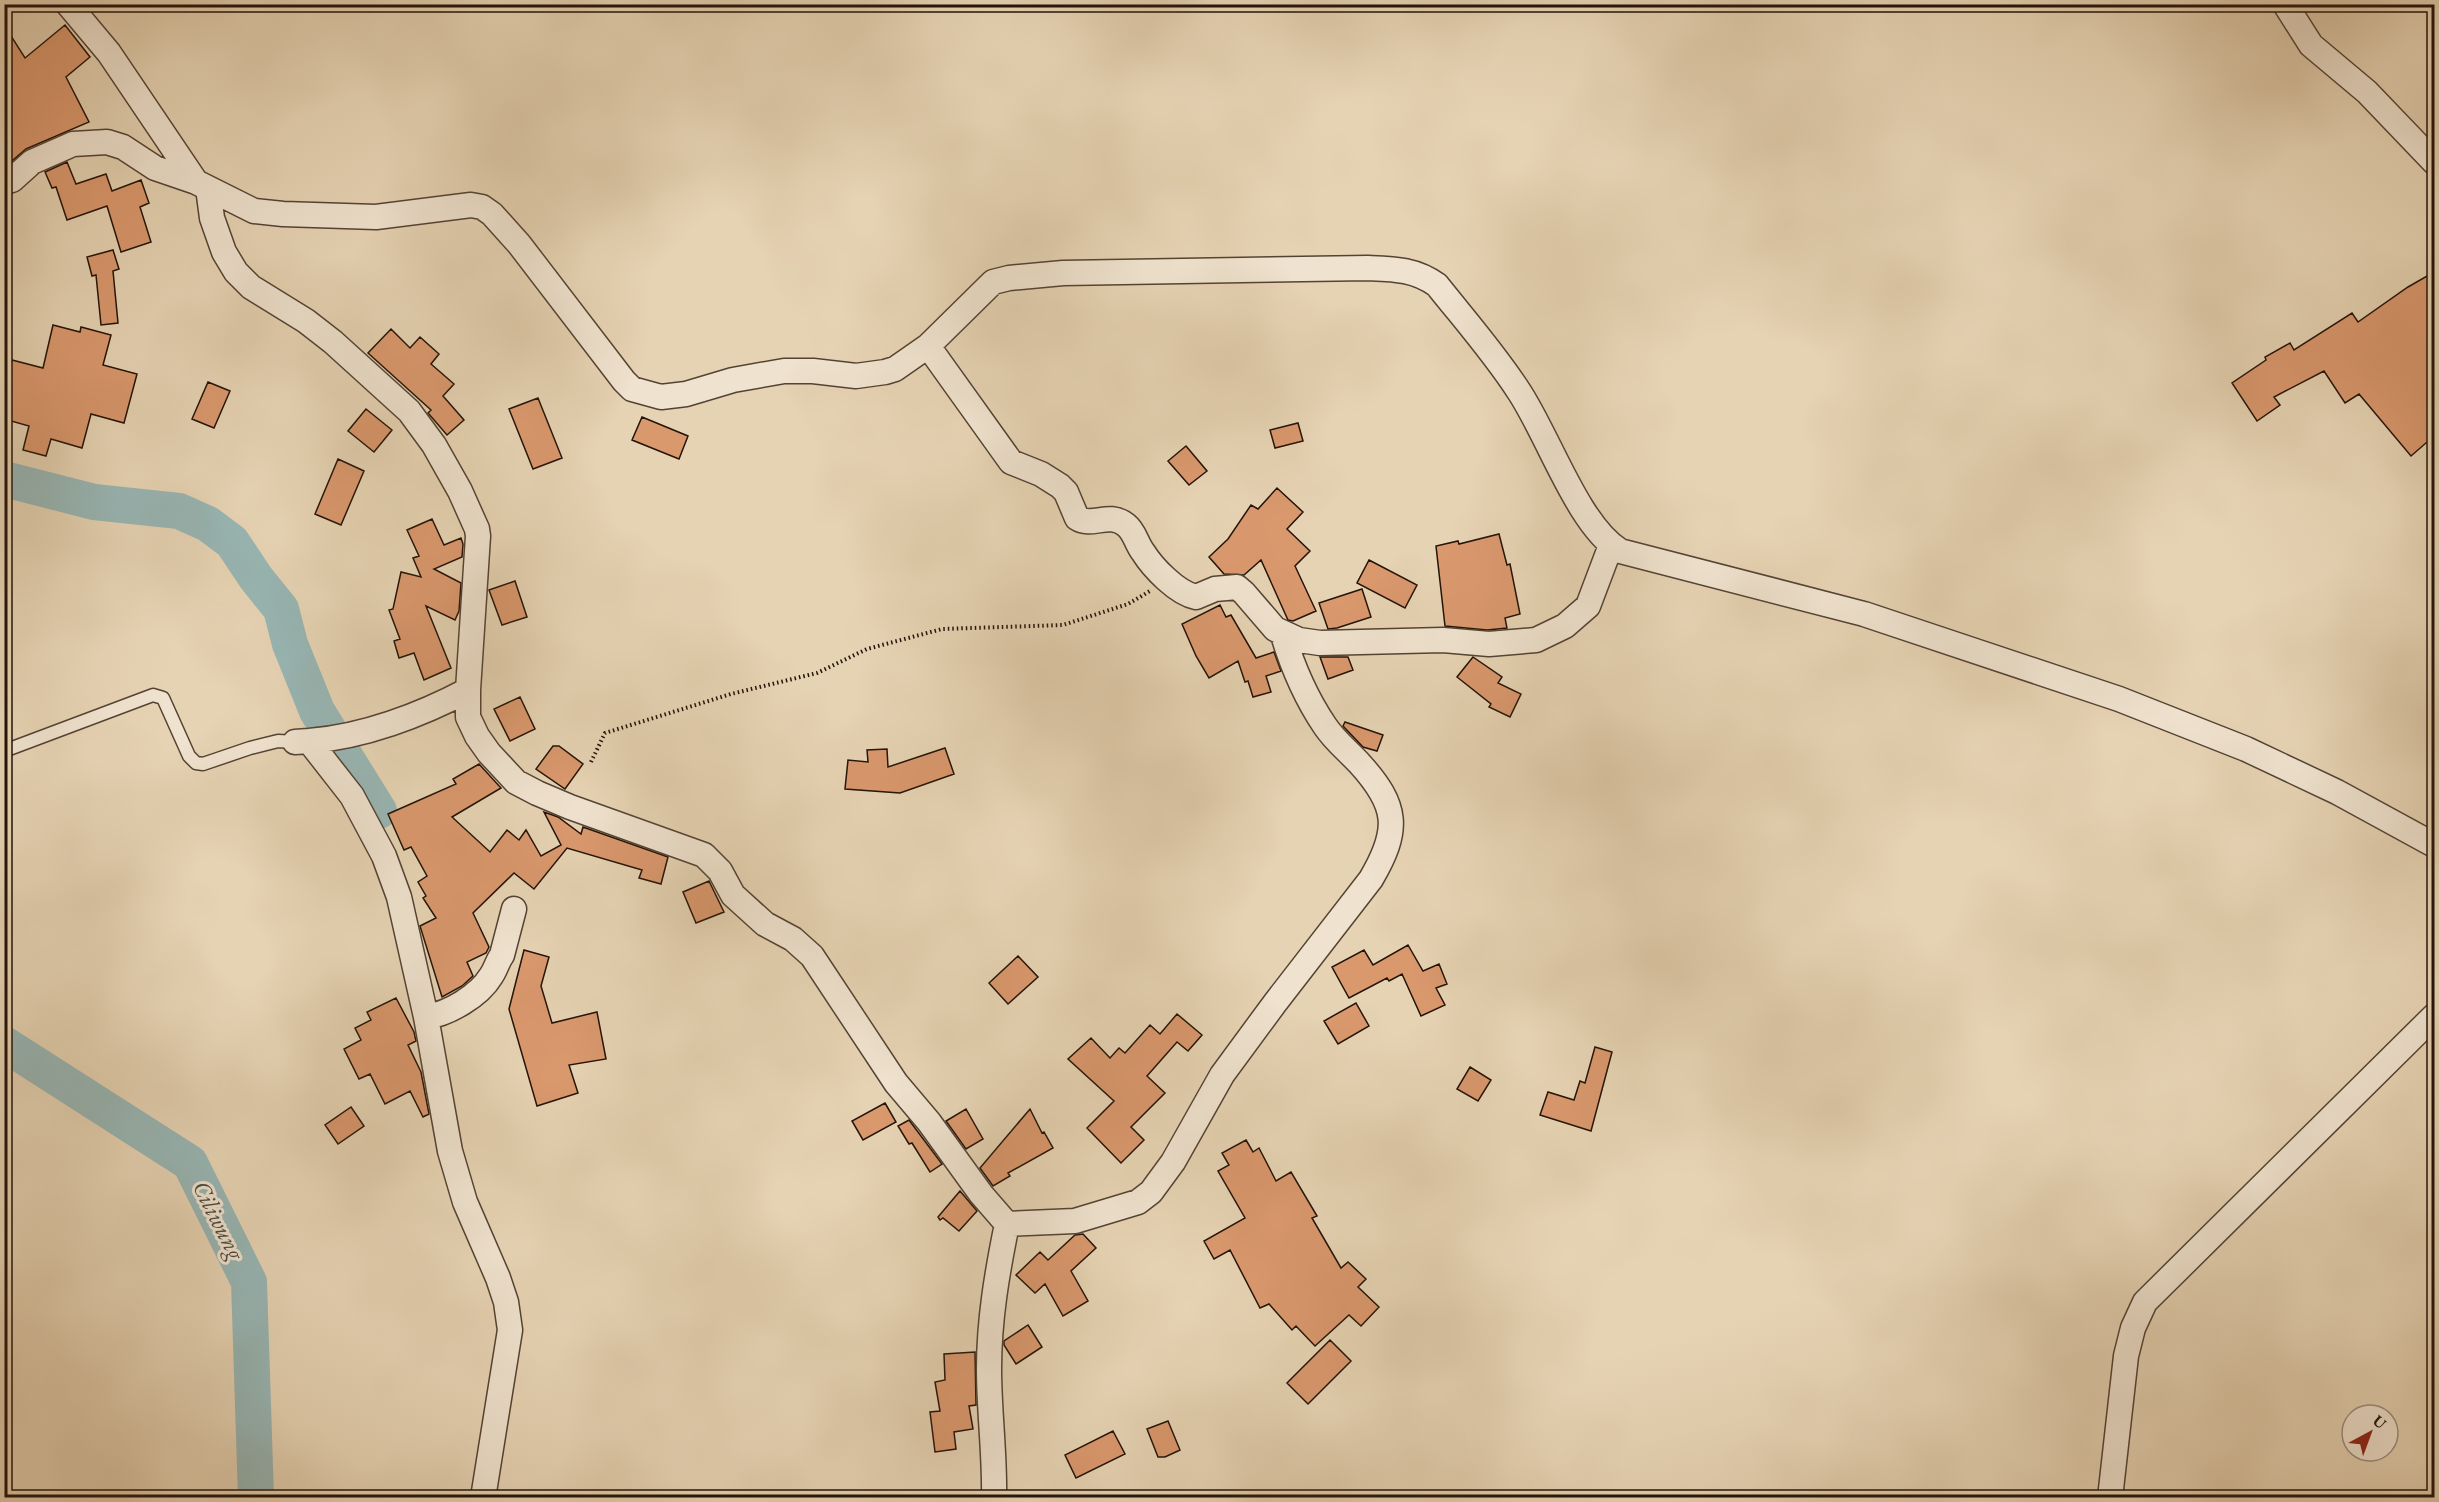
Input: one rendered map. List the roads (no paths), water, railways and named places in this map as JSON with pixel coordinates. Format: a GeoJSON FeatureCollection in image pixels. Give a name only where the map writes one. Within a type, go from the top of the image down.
{"type":"FeatureCollection","features":[{"type":"Feature","properties":{"kind":"street"},"geometry":{"type":"LineString","coordinates":[[68,4],[109,52],[202,185],[220,243],[242,279],[316,328],[400,402],[434,445],[460,491],[478,536],[468,717],[489,753],[516,782],[570,807],[704,855],[720,871],[733,895],[765,924],[793,939],[812,957],[896,1083],[929,1122],[981,1194],[1007,1224]]}},
{"type":"Feature","properties":{"kind":"street"},"geometry":{"type":"LineString","coordinates":[[2284,4],[2311,45],[2367,93],[2434,162]]}},
{"type":"Feature","properties":{"kind":"street"},"geometry":{"type":"LineString","coordinates":[[4,181],[12,180],[32,162],[73,144],[106,142],[123,147],[155,168],[202,185],[254,211],[376,217],[471,205],[482,207],[492,214],[519,244],[624,381],[632,389],[641,393],[661,397],[686,394],[733,381],[784,371],[813,371],[855,376],[895,369],[928,346],[993,282],[1009,278],[1063,273],[1368,268],[1405,270],[1424,276],[1437,285],[1495,358],[1519,391],[1578,502],[1611,545],[1631,556],[1802,596],[1864,614],[2119,699],[2256,754],[2337,792],[2434,845]]}},
{"type":"Feature","properties":{"kind":"street"},"geometry":{"type":"LineString","coordinates":[[928,346],[1011,462],[1041,474],[1060,486],[1066,492],[1080,520],[1112,518],[1125,524],[1133,531],[1144,555],[1169,580],[1196,597],[1215,589],[1237,587],[1244,592],[1265,619],[1283,635],[1299,640],[1320,643],[1443,640],[1489,644],[1536,640],[1565,626],[1588,606],[1611,545]]}},
{"type":"Feature","properties":{"kind":"street"},"geometry":{"type":"LineString","coordinates":[[1007,1224],[1075,1221],[1138,1202],[1150,1192],[1173,1162],[1222,1075],[1371,879],[1384,857],[1391,838],[1388,806],[1381,792],[1360,764],[1326,728],[1294,670],[1283,635]]}},
{"type":"Feature","properties":{"kind":"street"},"geometry":{"type":"LineString","coordinates":[[468,690],[407,719],[315,740],[352,796],[384,856],[399,897],[436,1014],[450,1151],[465,1202],[506,1302],[510,1330],[483,1497]]}},
{"type":"Feature","properties":{"kind":"street"},"geometry":{"type":"LineString","coordinates":[[436,1014],[481,988],[491,976],[502,955],[514,909]]}},
{"type":"Feature","properties":{"kind":"street"},"geometry":{"type":"LineString","coordinates":[[2110,1497],[2126,1356],[2133,1328],[2145,1302],[2434,1016]]}},
{"type":"Feature","properties":{"kind":"street"},"geometry":{"type":"LineString","coordinates":[[994,1497],[989,1352],[994,1292],[1007,1224]]}},
{"type":"Feature","properties":{"kind":"lane"},"geometry":{"type":"LineString","coordinates":[[4,752],[153,695],[163,698],[189,756],[196,763],[203,764],[278,741],[315,740]]}},
{"type":"Feature","properties":{"kind":"waterway"},"geometry":{"type":"LineString","coordinates":[[4,479],[94,502],[179,511],[208,524],[232,542],[256,578],[281,609],[290,644],[317,711],[379,811]]}},
{"type":"Feature","properties":{"kind":"waterway","name":"Ciliwung"},"geometry":{"type":"LineString","coordinates":[[4,1044],[190,1163],[249,1282],[256,1498]]}}]}
